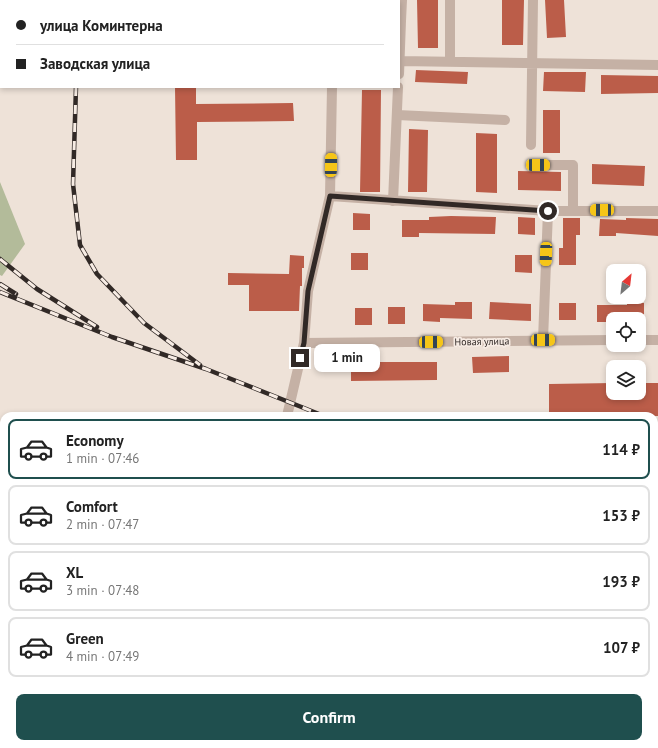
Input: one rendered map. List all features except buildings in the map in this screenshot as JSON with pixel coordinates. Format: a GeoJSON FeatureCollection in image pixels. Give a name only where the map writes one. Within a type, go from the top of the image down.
{"type":"FeatureCollection","features":[{"type":"Feature","properties":{"kind":"street"},"geometry":{"type":"LineString","coordinates":[[402,0],[400,20],[400,61],[658,65]]}},
{"type":"Feature","properties":{"kind":"street"},"geometry":{"type":"LineString","coordinates":[[450,0],[450,62]]}},
{"type":"Feature","properties":{"kind":"street"},"geometry":{"type":"LineString","coordinates":[[531,145],[533,0]]}},
{"type":"Feature","properties":{"kind":"street"},"geometry":{"type":"LineString","coordinates":[[288,412],[304,343],[308,291],[330,196],[332,88]]}},
{"type":"Feature","properties":{"kind":"street"},"geometry":{"type":"LineString","coordinates":[[393,201],[398,88]]}},
{"type":"Feature","properties":{"kind":"street"},"geometry":{"type":"LineString","coordinates":[[397,115],[505,120]]}},
{"type":"Feature","properties":{"kind":"street"},"geometry":{"type":"LineString","coordinates":[[538,165],[573,165],[573,210]]}},
{"type":"Feature","properties":{"kind":"street"},"geometry":{"type":"LineString","coordinates":[[330,196],[548,211],[658,211]]}},
{"type":"Feature","properties":{"kind":"street"},"geometry":{"type":"LineString","coordinates":[[543,340],[548,211]]}},
{"type":"Feature","properties":{"kind":"street","name":"Новая улица"},"geometry":{"type":"LineString","coordinates":[[304,343],[606,340]]}},
{"type":"Feature","properties":{"kind":"street"},"geometry":{"type":"LineString","coordinates":[[646,340],[658,340]]}},
{"type":"Feature","properties":{"kind":"green space"},"geometry":{"type":"Polygon","coordinates":[[[0,182],[25,244],[2,276],[0,275],[0,182]]]}},
{"type":"Feature","properties":{"kind":"railway"},"geometry":{"type":"LineString","coordinates":[[76,88],[73,184],[80,245],[97,274],[144,323],[200,365]]}},
{"type":"Feature","properties":{"kind":"railway"},"geometry":{"type":"LineString","coordinates":[[0,259],[37,289],[97,327]]}},
{"type":"Feature","properties":{"kind":"railway"},"geometry":{"type":"LineString","coordinates":[[0,284],[16,294]]}},
{"type":"Feature","properties":{"kind":"railway"},"geometry":{"type":"LineString","coordinates":[[0,292],[112,337],[206,369],[314,412]]}},
{"type":"Feature","properties":{"kind":"route"},"geometry":{"type":"LineString","coordinates":[[300,358],[304,343],[308,291],[330,196],[548,211]]}}]}
